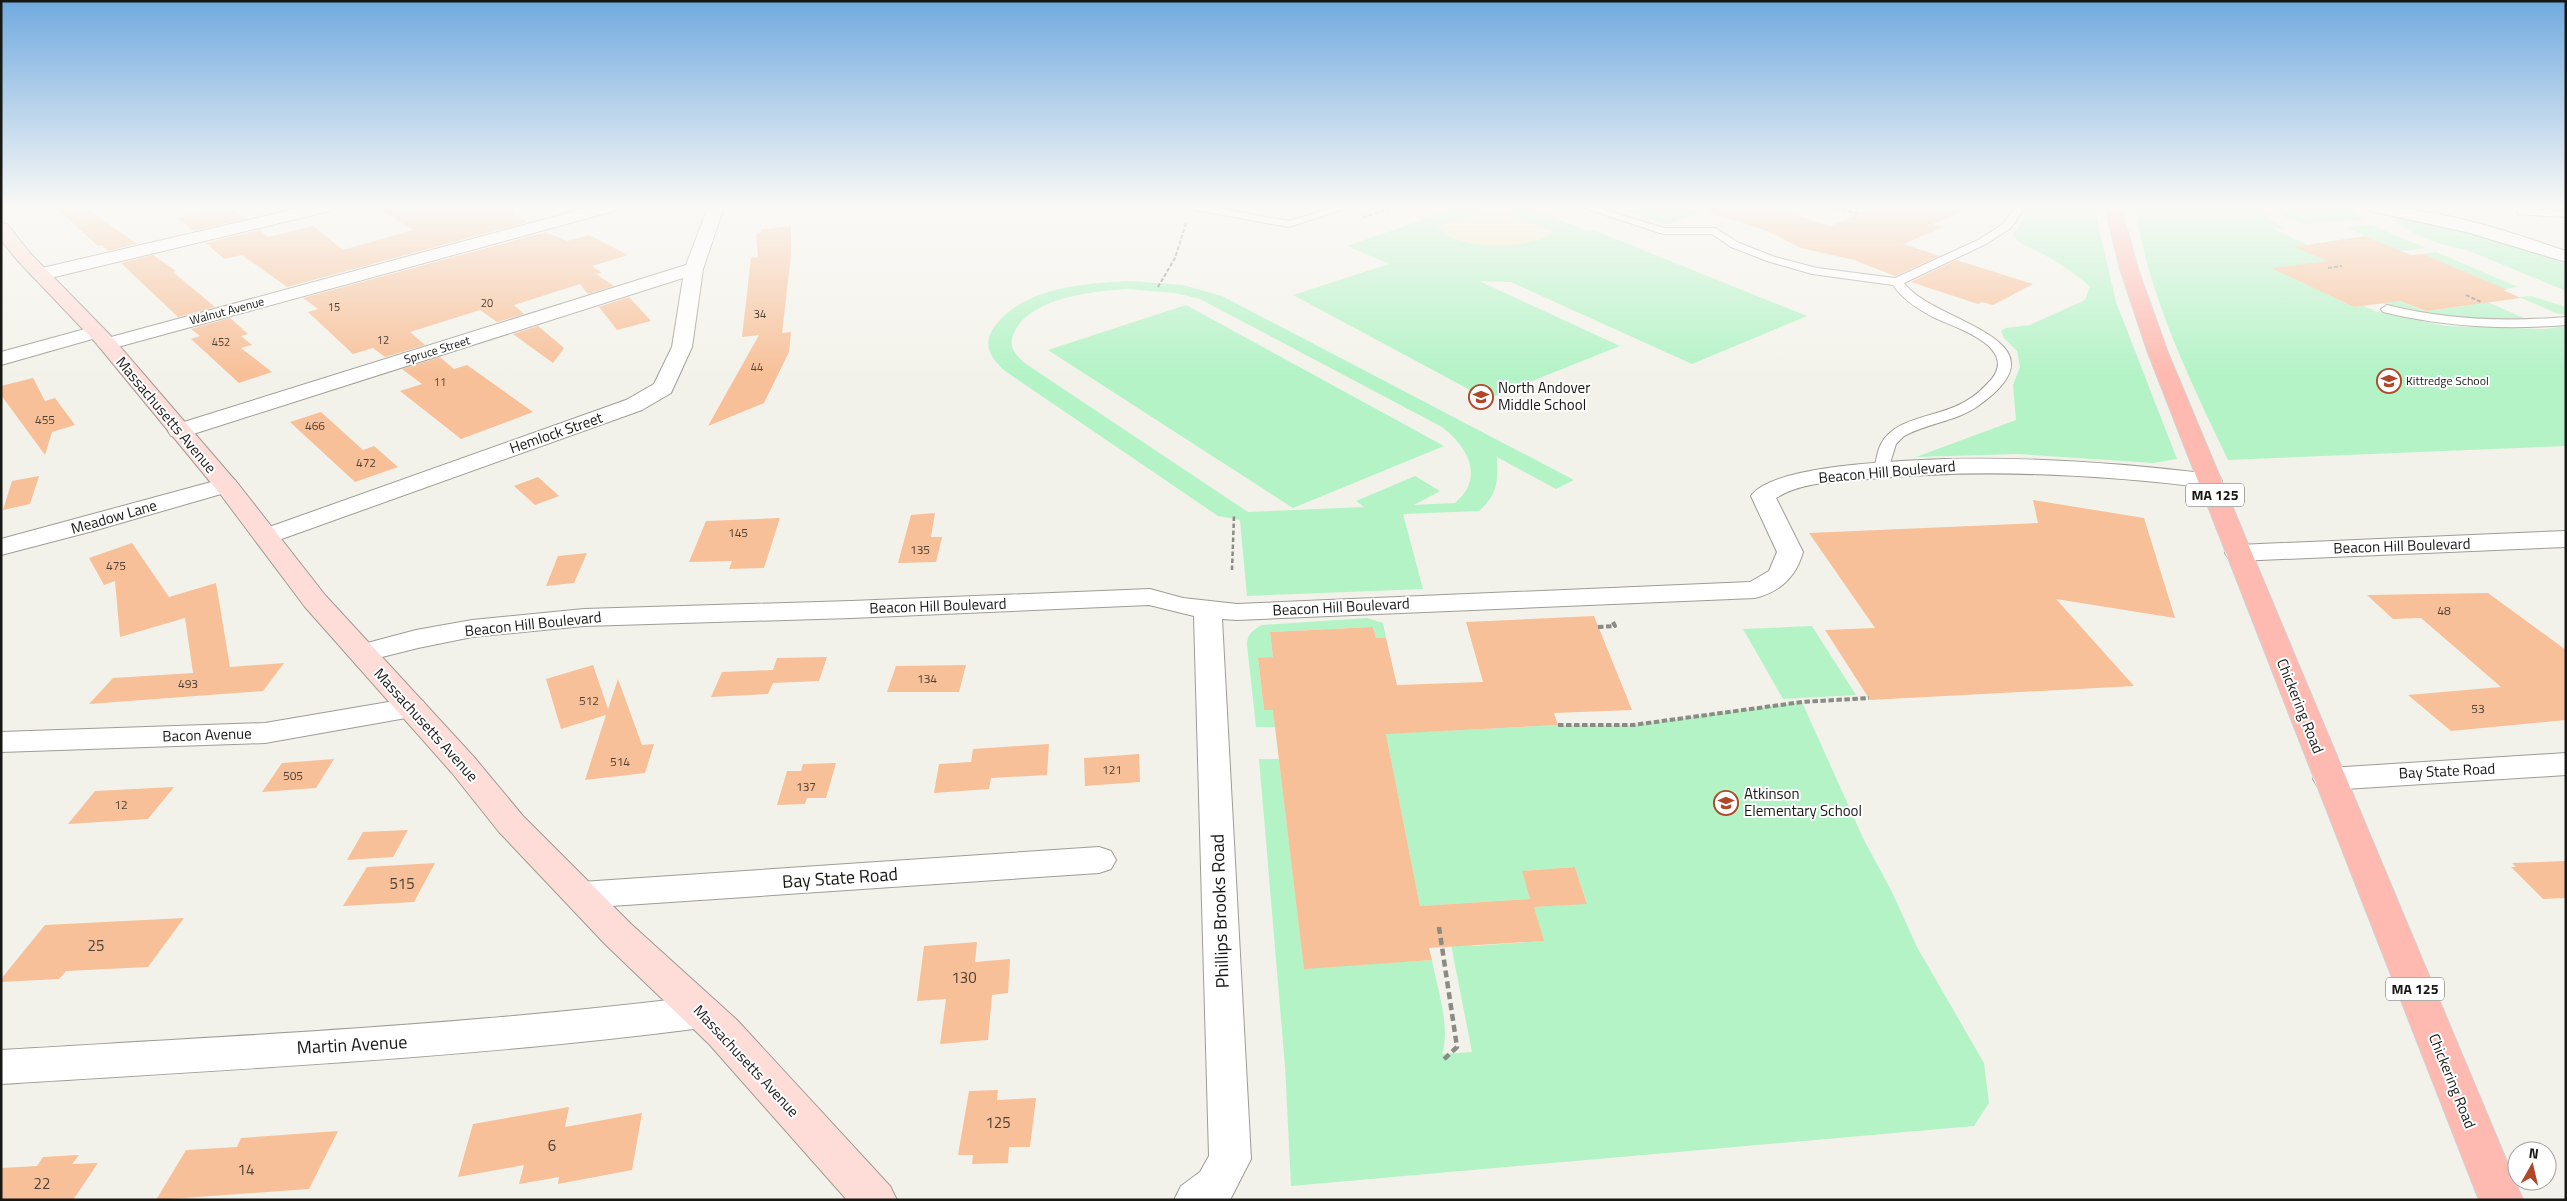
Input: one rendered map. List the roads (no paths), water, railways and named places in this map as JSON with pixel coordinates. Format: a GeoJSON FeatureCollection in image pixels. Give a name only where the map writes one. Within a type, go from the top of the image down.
{"type":"FeatureCollection","features":[{"type":"Feature","properties":{"kind":"main road","name":"Massachusetts Avenue"},"geometry":{"type":"LineString","coordinates":[[32,263],[102,338],[226,485],[315,601],[463,765],[511,824],[618,934],[723,1032],[875,1200]]}},
{"type":"Feature","properties":{"kind":"main road","name":"Chickering Road"},"geometry":{"type":"LineString","coordinates":[[2126,263],[2158,353],[2501,1200]]}},
{"type":"Feature","properties":{"kind":"street"},"geometry":{"type":"LineString","coordinates":[[42,274],[88,263]]}},
{"type":"Feature","properties":{"kind":"street","name":"Walnut Avenue"},"geometry":{"type":"LineString","coordinates":[[1,359],[102,338],[392,263]]}},
{"type":"Feature","properties":{"kind":"street","name":"Hemlock Street"},"geometry":{"type":"LineString","coordinates":[[267,536],[634,405],[663,388],[682,347],[696,263]]}},
{"type":"Feature","properties":{"kind":"street","name":"Spruce Street"},"geometry":{"type":"LineString","coordinates":[[179,431],[694,269]]}},
{"type":"Feature","properties":{"kind":"street","name":"Beacon Hill Boulevard"},"geometry":{"type":"LineString","coordinates":[[362,653],[395,643],[488,627],[629,615],[809,611],[1150,597],[1208,610],[1237,612],[1755,590],[1774,580],[1786,568],[1790,552],[1763,496],[1780,487],[1823,477],[1882,470],[2017,464],[2121,471],[2210,481]]}},
{"type":"Feature","properties":{"kind":"street","name":"Meadow Lane"},"geometry":{"type":"LineString","coordinates":[[1,547],[84,526],[226,485]]}},
{"type":"Feature","properties":{"kind":"street","name":"Beacon Hill Boulevard"},"geometry":{"type":"LineString","coordinates":[[2238,553],[2566,539]]}},
{"type":"Feature","properties":{"kind":"street","name":"Phillips Brooks Road"},"geometry":{"type":"LineString","coordinates":[[1196,1200],[1215,1186],[1230,1159],[1208,610]]}},
{"type":"Feature","properties":{"kind":"street","name":"Bacon Avenue"},"geometry":{"type":"LineString","coordinates":[[1,742],[265,733],[412,708]]}},
{"type":"Feature","properties":{"kind":"street","name":"Bay State Road"},"geometry":{"type":"LineString","coordinates":[[2329,778],[2566,764]]}},
{"type":"Feature","properties":{"kind":"street","name":"Bay State Road"},"geometry":{"type":"LineString","coordinates":[[581,896],[1099,860]]}},
{"type":"Feature","properties":{"kind":"street","name":"Martin Avenue"},"geometry":{"type":"LineString","coordinates":[[1,1067],[470,1037],[576,1028],[702,1012]]}},
{"type":"Feature","properties":{"kind":"lane"},"geometry":{"type":"LineString","coordinates":[[1786,263],[1816,271],[1897,282],[1937,263]]}},
{"type":"Feature","properties":{"kind":"lane"},"geometry":{"type":"LineString","coordinates":[[1882,470],[1889,442],[1903,430],[1950,415],[1976,402],[1999,379],[2004,361],[2003,353],[1988,339],[1961,324],[1939,315],[1902,292],[1897,282]]}},
{"type":"Feature","properties":{"kind":"lane"},"geometry":{"type":"LineString","coordinates":[[2387,309],[2437,321],[2461,324],[2566,321]]}},
{"type":"Feature","properties":{"kind":"place","name":"Kittredge School"},"geometry":{"type":"Point","coordinates":[2389,381]}},
{"type":"Feature","properties":{"kind":"place","name":"North Andover Middle School"},"geometry":{"type":"Point","coordinates":[1481,397]}},
{"type":"Feature","properties":{"kind":"place","name":"Atkinson Elementary School"},"geometry":{"type":"Point","coordinates":[1726,803]}}]}
